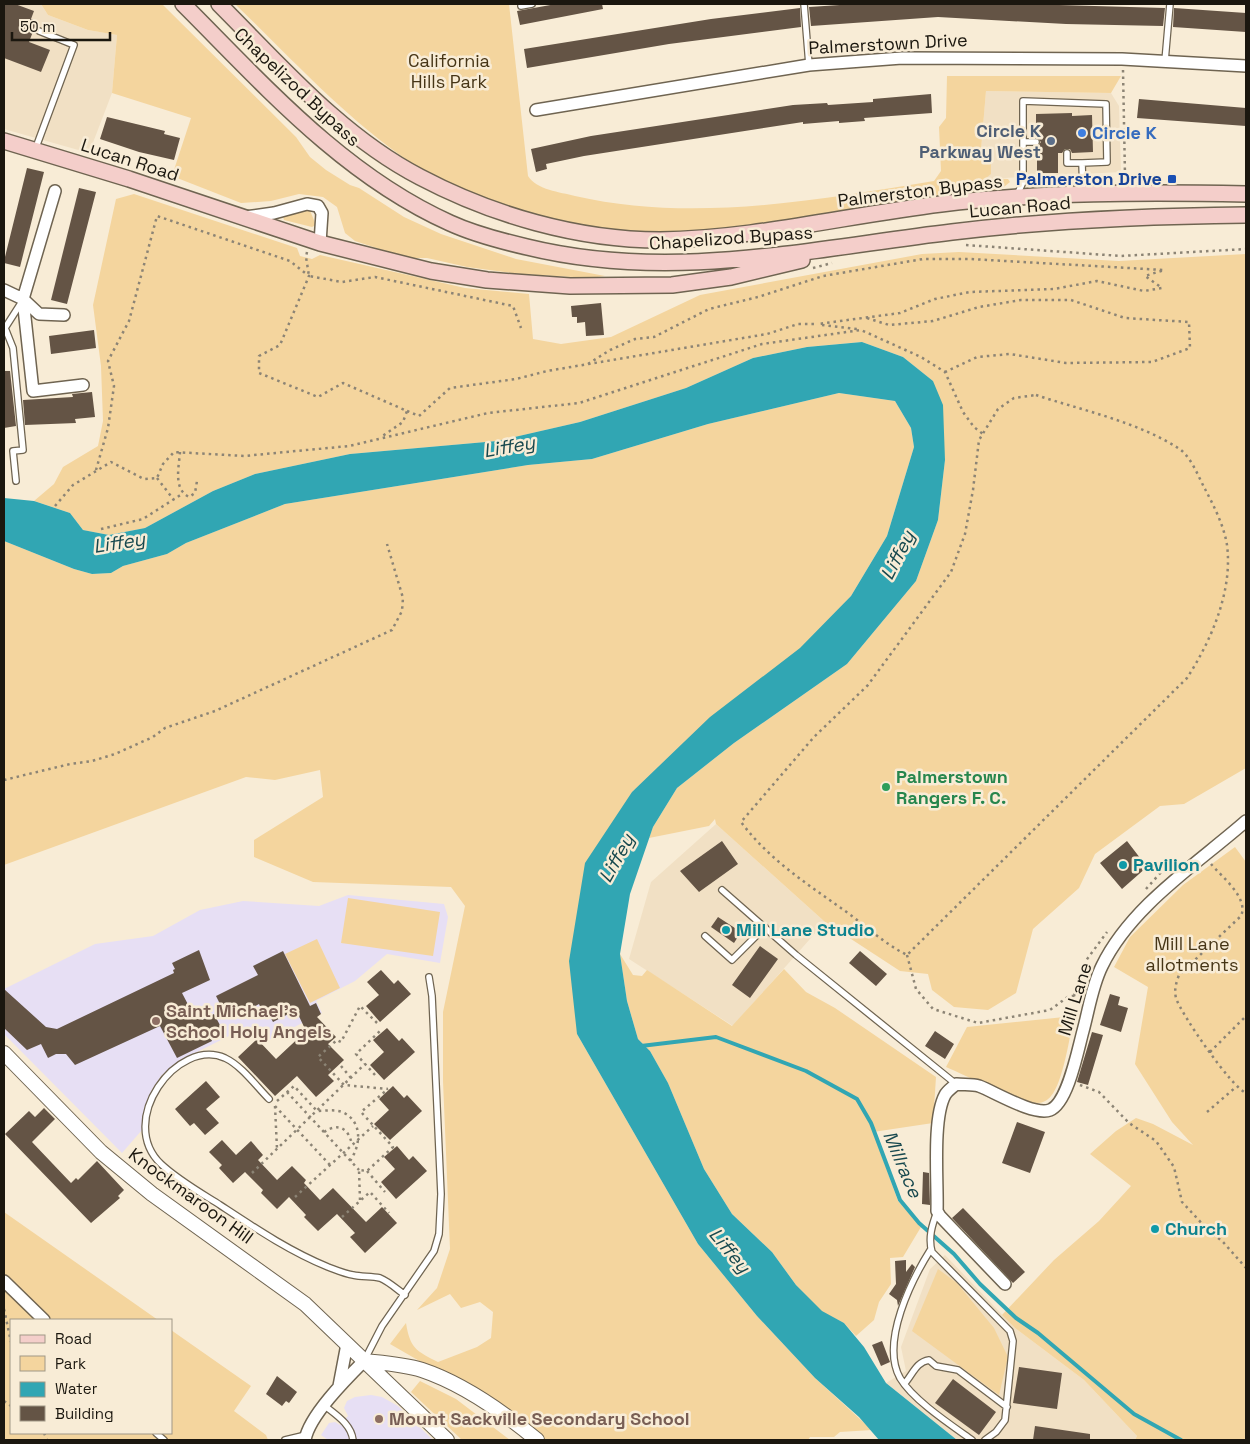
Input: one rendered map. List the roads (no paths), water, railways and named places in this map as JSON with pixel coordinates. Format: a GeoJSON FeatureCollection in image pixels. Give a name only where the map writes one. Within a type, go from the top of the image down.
{"type":"FeatureCollection","features":[{"type":"Feature","properties":{"kind":"main road","name":"Chapelizod Bypass"},"geometry":{"type":"LineString","coordinates":[[183,4],[288,110],[338,153],[376,181],[418,206],[459,226],[499,240],[556,254],[604,261],[656,264],[720,261],[857,246]]}},
{"type":"Feature","properties":{"kind":"main road","name":"Chapelizod Bypass"},"geometry":{"type":"LineString","coordinates":[[219,4],[323,108],[377,151],[418,176],[459,196],[505,213],[568,230],[659,240]]}},
{"type":"Feature","properties":{"kind":"main road","name":"Lucan Road"},"geometry":{"type":"LineString","coordinates":[[4,141],[316,242]]}},
{"type":"Feature","properties":{"kind":"main road","name":"Palmerston Bypass"},"geometry":{"type":"LineString","coordinates":[[659,240],[728,235],[943,204],[1166,193],[1246,194]]}},
{"type":"Feature","properties":{"kind":"main road","name":"Lucan Road"},"geometry":{"type":"LineString","coordinates":[[857,246],[950,232],[1041,222],[1160,216],[1246,215]]}},
{"type":"Feature","properties":{"kind":"main road"},"geometry":{"type":"LineString","coordinates":[[316,242],[431,271],[487,280],[617,287],[672,286],[730,277],[857,246]]}},
{"type":"Feature","properties":{"kind":"street","name":"Palmerstown Drive"},"geometry":{"type":"LineString","coordinates":[[536,110],[809,65],[940,57],[1165,61],[1246,66]]}},
{"type":"Feature","properties":{"kind":"street"},"geometry":{"type":"LineString","coordinates":[[55,191],[23,299],[33,391],[83,385]]}},
{"type":"Feature","properties":{"kind":"street","name":"Lucan Road"},"geometry":{"type":"LineString","coordinates":[[243,217],[274,213],[307,204],[318,206],[322,213],[316,242]]}},
{"type":"Feature","properties":{"kind":"street"},"geometry":{"type":"LineString","coordinates":[[4,290],[23,299],[39,314],[64,315]]}},
{"type":"Feature","properties":{"kind":"street","name":"Mill Lane"},"geometry":{"type":"LineString","coordinates":[[956,1084],[977,1085],[1023,1106],[1048,1110],[1058,1105],[1069,1081],[1102,966],[1121,935],[1139,914],[1184,873],[1246,822]]}},
{"type":"Feature","properties":{"kind":"street","name":"Knockmaroon Hill"},"geometry":{"type":"LineString","coordinates":[[4,1053],[101,1152],[152,1194],[305,1304],[447,1440]]}},
{"type":"Feature","properties":{"kind":"street"},"geometry":{"type":"LineString","coordinates":[[956,1084],[945,1094],[940,1110],[938,1134],[938,1211],[940,1216],[1005,1284]]}},
{"type":"Feature","properties":{"kind":"street"},"geometry":{"type":"LineString","coordinates":[[4,1281],[43,1319]]}},
{"type":"Feature","properties":{"kind":"street"},"geometry":{"type":"LineString","coordinates":[[339,1388],[347,1344]]}},
{"type":"Feature","properties":{"kind":"street"},"geometry":{"type":"LineString","coordinates":[[305,1438],[309,1425],[364,1361],[391,1363],[421,1370],[445,1380],[497,1409],[537,1440]]}},
{"type":"Feature","properties":{"kind":"lane"},"geometry":{"type":"LineString","coordinates":[[521,6],[532,4]]}},
{"type":"Feature","properties":{"kind":"lane"},"geometry":{"type":"LineString","coordinates":[[804,4],[809,65]]}},
{"type":"Feature","properties":{"kind":"lane"},"geometry":{"type":"LineString","coordinates":[[1165,61],[1170,4]]}},
{"type":"Feature","properties":{"kind":"lane"},"geometry":{"type":"LineString","coordinates":[[34,150],[74,45],[39,30]]}},
{"type":"Feature","properties":{"kind":"lane"},"geometry":{"type":"LineString","coordinates":[[1014,199],[1021,190],[1023,182],[1023,101],[1106,104],[1107,162],[1067,163],[1066,153]]}},
{"type":"Feature","properties":{"kind":"lane"},"geometry":{"type":"LineString","coordinates":[[1023,142],[1036,142]]}},
{"type":"Feature","properties":{"kind":"lane"},"geometry":{"type":"LineString","coordinates":[[1082,163],[1084,196]]}},
{"type":"Feature","properties":{"kind":"lane"},"geometry":{"type":"LineString","coordinates":[[16,481],[13,451],[23,450],[13,348],[5,328],[23,299]]}},
{"type":"Feature","properties":{"kind":"lane"},"geometry":{"type":"LineString","coordinates":[[722,890],[956,1084]]}},
{"type":"Feature","properties":{"kind":"lane"},"geometry":{"type":"LineString","coordinates":[[705,936],[732,960],[765,927]]}},
{"type":"Feature","properties":{"kind":"lane"},"geometry":{"type":"LineString","coordinates":[[364,1361],[382,1326],[434,1251],[439,1234],[441,1194],[432,996],[429,977]]}},
{"type":"Feature","properties":{"kind":"lane"},"geometry":{"type":"LineString","coordinates":[[269,1100],[237,1067],[224,1058],[207,1054],[174,1069],[159,1083],[150,1100],[145,1123],[146,1142],[160,1163],[202,1194],[285,1247],[352,1275],[381,1278],[405,1295]]}},
{"type":"Feature","properties":{"kind":"lane"},"geometry":{"type":"LineString","coordinates":[[938,1211],[930,1238],[931,1249],[937,1259],[1010,1331],[1013,1341],[1005,1420],[996,1432],[985,1440]]}},
{"type":"Feature","properties":{"kind":"lane"},"geometry":{"type":"LineString","coordinates":[[931,1249],[913,1279],[893,1346],[896,1367],[905,1383],[921,1400],[972,1440]]}},
{"type":"Feature","properties":{"kind":"lane"},"geometry":{"type":"LineString","coordinates":[[905,1383],[922,1361],[929,1360],[936,1366],[958,1370],[1007,1407]]}},
{"type":"Feature","properties":{"kind":"lane"},"geometry":{"type":"LineString","coordinates":[[325,1406],[343,1420],[352,1434],[353,1440]]}},
{"type":"Feature","properties":{"kind":"lane"},"geometry":{"type":"LineString","coordinates":[[286,1440],[305,1438]]}},
{"type":"Feature","properties":{"kind":"water","name":"Liffey"},"geometry":{"type":"Polygon","coordinates":[[[862,342],[903,357],[933,381],[943,405],[945,460],[938,520],[916,581],[847,664],[734,743],[677,788],[653,827],[630,894],[620,954],[627,1001],[638,1039],[650,1051],[668,1083],[704,1169],[732,1214],[772,1252],[796,1285],[822,1311],[844,1323],[864,1347],[886,1383],[957,1440],[879,1440],[859,1417],[815,1378],[757,1316],[698,1244],[577,1034],[569,961],[585,863],[632,792],[710,717],[800,648],[851,596],[887,536],[914,447],[911,428],[895,401],[839,393],[708,424],[592,459],[528,465],[285,504],[186,543],[167,554],[123,566],[111,573],[92,574],[74,569],[4,541],[4,498],[34,501],[70,513],[83,530],[109,535],[145,528],[213,491],[255,474],[350,454],[497,441],[580,422],[686,388],[753,358],[807,347],[862,342]]]}},
{"type":"Feature","properties":{"kind":"waterway","name":"Millrace"},"geometry":{"type":"LineString","coordinates":[[641,1046],[716,1037],[806,1071],[857,1099],[871,1123],[900,1200],[919,1223],[954,1254],[980,1284],[1016,1318],[1038,1333],[1134,1414],[1181,1440]]}},
{"type":"Feature","properties":{"kind":"place","name":"Circle K"},"geometry":{"type":"Point","coordinates":[1082,133]}},
{"type":"Feature","properties":{"kind":"place","name":"Circle K Parkway West"},"geometry":{"type":"Point","coordinates":[1051,141]}},
{"type":"Feature","properties":{"kind":"place","name":"Palmerston Drive"},"geometry":{"type":"Point","coordinates":[1172,179]}},
{"type":"Feature","properties":{"kind":"place","name":"Palmerstown Rangers F. C."},"geometry":{"type":"Point","coordinates":[886,787]}},
{"type":"Feature","properties":{"kind":"place","name":"Pavilion"},"geometry":{"type":"Point","coordinates":[1123,865]}},
{"type":"Feature","properties":{"kind":"place","name":"Mill Lane Studio"},"geometry":{"type":"Point","coordinates":[726,930]}},
{"type":"Feature","properties":{"kind":"place","name":"Saint Michael's School Holy Angels"},"geometry":{"type":"Point","coordinates":[156,1021]}},
{"type":"Feature","properties":{"kind":"place","name":"Church"},"geometry":{"type":"Point","coordinates":[1155,1229]}},
{"type":"Feature","properties":{"kind":"place","name":"Mount Sackville Secondary School"},"geometry":{"type":"Point","coordinates":[379,1419]}},
{"type":"Feature","properties":{"kind":"park label","name":"California Hills Park"},"geometry":{"type":"Point","coordinates":[449,71]}},
{"type":"Feature","properties":{"kind":"park label","name":"Mill Lane allotments"},"geometry":{"type":"Point","coordinates":[1192,954]}}]}
